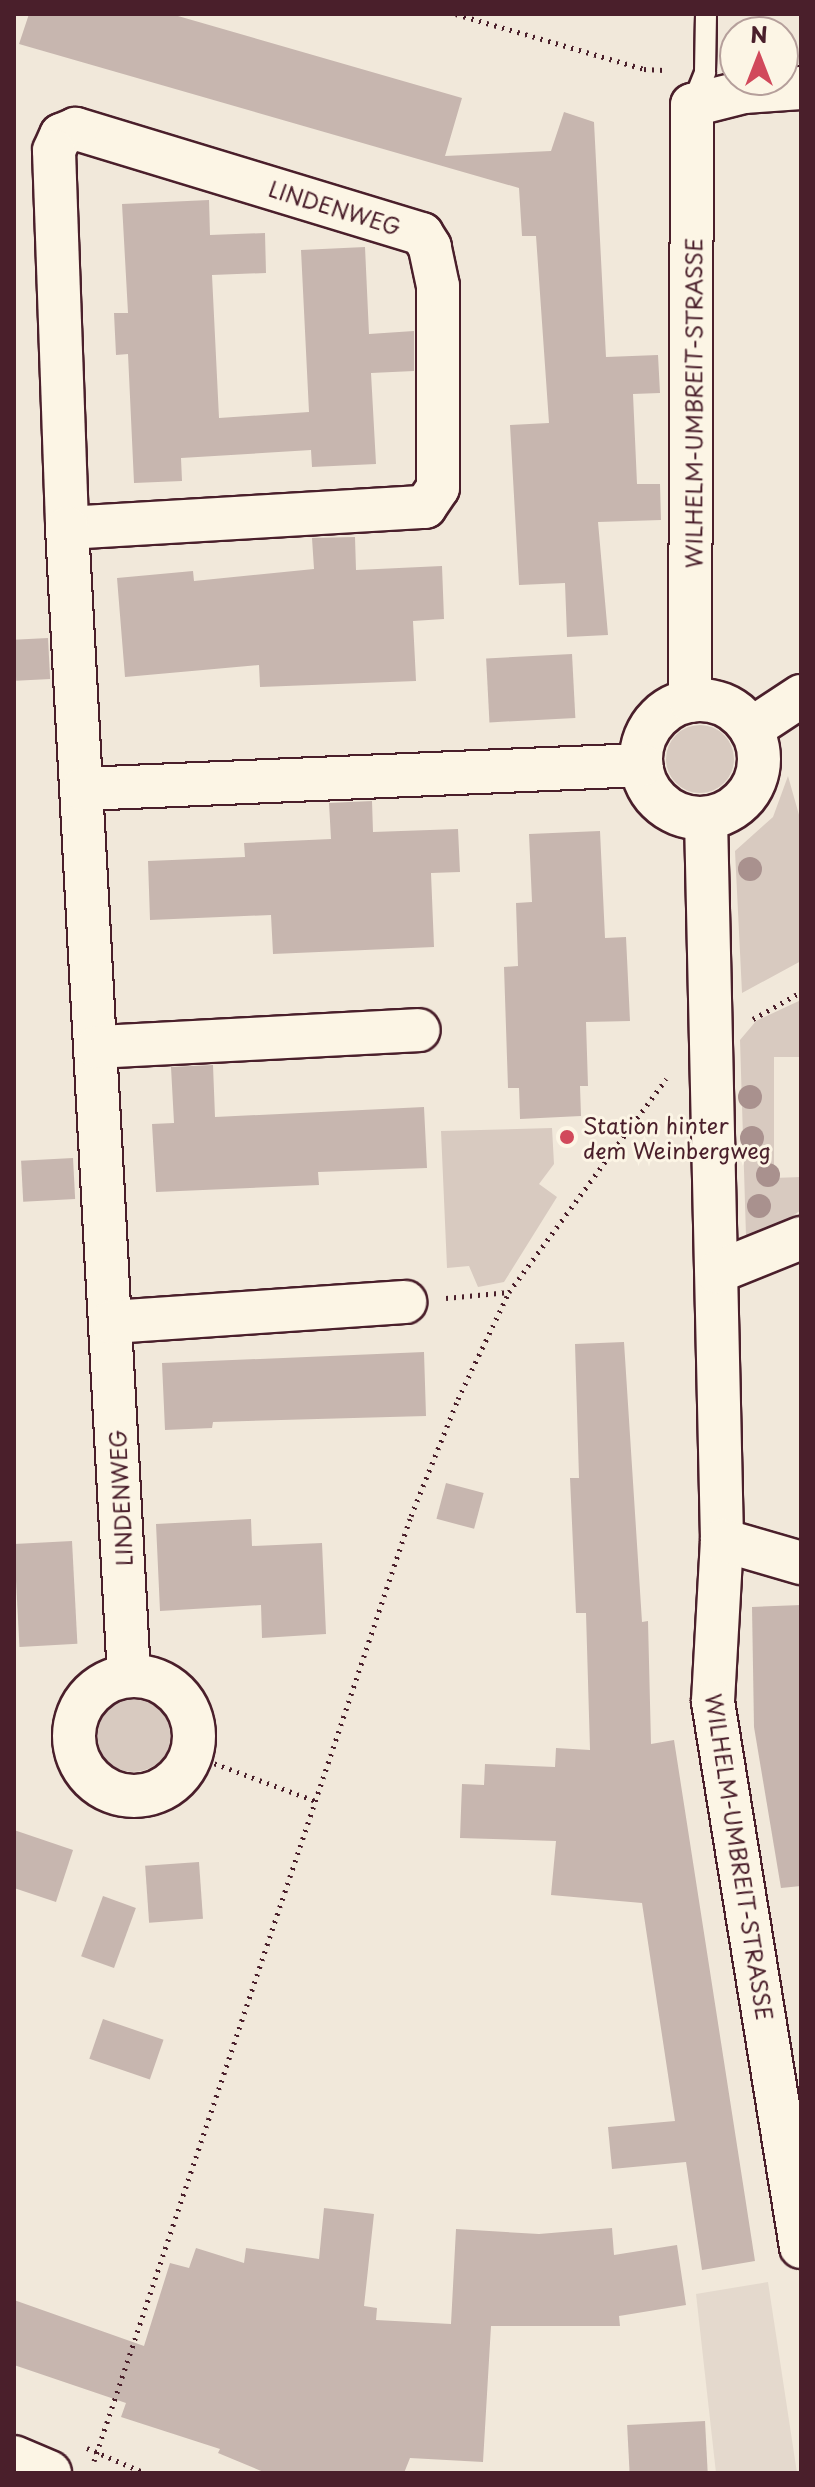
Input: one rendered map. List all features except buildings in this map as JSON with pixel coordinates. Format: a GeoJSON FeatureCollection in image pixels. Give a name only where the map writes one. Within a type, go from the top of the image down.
{"type":"FeatureCollection","features":[{"type":"Feature","properties":{"kind":"main road"},"geometry":{"type":"LineString","coordinates":[[14,2458],[49,2473]]}},
{"type":"Feature","properties":{"kind":"street"},"geometry":{"type":"LineString","coordinates":[[698,89],[744,92],[801,88]]}},
{"type":"Feature","properties":{"kind":"street","name":"WILHELM-UMBREIT-STRASSE"},"geometry":{"type":"LineString","coordinates":[[690,701],[698,89]]}},
{"type":"Feature","properties":{"kind":"street","name":"LINDENWEG"},"geometry":{"type":"LineString","coordinates":[[67,528],[425,507],[438,488],[438,286],[430,247],[422,234],[76,129],[61,135],[54,151],[67,528],[129,1675]]}},
{"type":"Feature","properties":{"kind":"street"},"geometry":{"type":"LineString","coordinates":[[751,729],[801,696]]}},
{"type":"Feature","properties":{"kind":"street"},"geometry":{"type":"LineString","coordinates":[[690,701],[725,705],[751,729],[758,747],[753,786],[741,802],[706,818],[687,817],[655,799],[641,765],[648,730],[659,716],[690,701]]}},
{"type":"Feature","properties":{"kind":"street"},"geometry":{"type":"LineString","coordinates":[[83,789],[641,765]]}},
{"type":"Feature","properties":{"kind":"street","name":"WILHELM-UMBREIT-STRASSE"},"geometry":{"type":"LineString","coordinates":[[706,818],[722,1540],[713,1702],[801,2247]]}},
{"type":"Feature","properties":{"kind":"street"},"geometry":{"type":"LineString","coordinates":[[97,1047],[419,1030]]}},
{"type":"Feature","properties":{"kind":"street"},"geometry":{"type":"LineString","coordinates":[[717,1272],[801,1238]]}},
{"type":"Feature","properties":{"kind":"street"},"geometry":{"type":"LineString","coordinates":[[111,1322],[405,1302]]}},
{"type":"Feature","properties":{"kind":"street"},"geometry":{"type":"LineString","coordinates":[[722,1540],[801,1563]]}},
{"type":"Feature","properties":{"kind":"street"},"geometry":{"type":"LineString","coordinates":[[129,1675],[149,1677],[181,1698],[195,1735],[192,1755],[168,1786],[150,1795],[130,1797],[93,1782],[73,1747],[73,1727],[92,1691],[129,1675]]}},
{"type":"Feature","properties":{"kind":"lane"},"geometry":{"type":"LineString","coordinates":[[698,89],[706,14]]}},
{"type":"Feature","properties":{"kind":"path"},"geometry":{"type":"LineString","coordinates":[[456,14],[644,69],[698,89]]}},
{"type":"Feature","properties":{"kind":"path"},"geometry":{"type":"LineString","coordinates":[[90,2473],[411,1516],[458,1399],[509,1292],[658,1086],[712,1044]]}},
{"type":"Feature","properties":{"kind":"path"},"geometry":{"type":"LineString","coordinates":[[405,1302],[509,1292]]}},
{"type":"Feature","properties":{"kind":"path"},"geometry":{"type":"LineString","coordinates":[[192,1755],[316,1801]]}},
{"type":"Feature","properties":{"kind":"shaded area"},"geometry":{"type":"Polygon","coordinates":[[[700,725],[724,735],[734,759],[724,783],[700,793],[676,783],[666,759],[676,735],[700,725]]]}},
{"type":"Feature","properties":{"kind":"shaded area"},"geometry":{"type":"Polygon","coordinates":[[[788,776],[801,822],[801,961],[742,993],[735,851],[773,817],[788,776]]]}},
{"type":"Feature","properties":{"kind":"shaded area"},"geometry":{"type":"Polygon","coordinates":[[[801,1000],[801,1057],[774,1057],[774,1178],[801,1177],[801,1210],[774,1229],[746,1236],[740,1040],[756,1021],[801,1000]]]}},
{"type":"Feature","properties":{"kind":"shaded area"},"geometry":{"type":"Polygon","coordinates":[[[552,1128],[554,1164],[539,1184],[557,1197],[504,1282],[478,1287],[469,1266],[447,1268],[441,1131],[552,1128]]]}},
{"type":"Feature","properties":{"kind":"shaded area"},"geometry":{"type":"Polygon","coordinates":[[[133,1694],[148,1697],[165,1711],[172,1733],[169,1748],[155,1765],[133,1772],[118,1769],[101,1755],[94,1733],[97,1718],[111,1701],[133,1694]]]}},
{"type":"Feature","properties":{"kind":"shaded area"},"geometry":{"type":"Polygon","coordinates":[[[768,2282],[797,2473],[716,2473],[696,2294],[768,2282]]]}},
{"type":"Feature","properties":{"kind":"place","name":"Station hinter dem Weinbergweg"},"geometry":{"type":"Point","coordinates":[567,1137]}}]}
